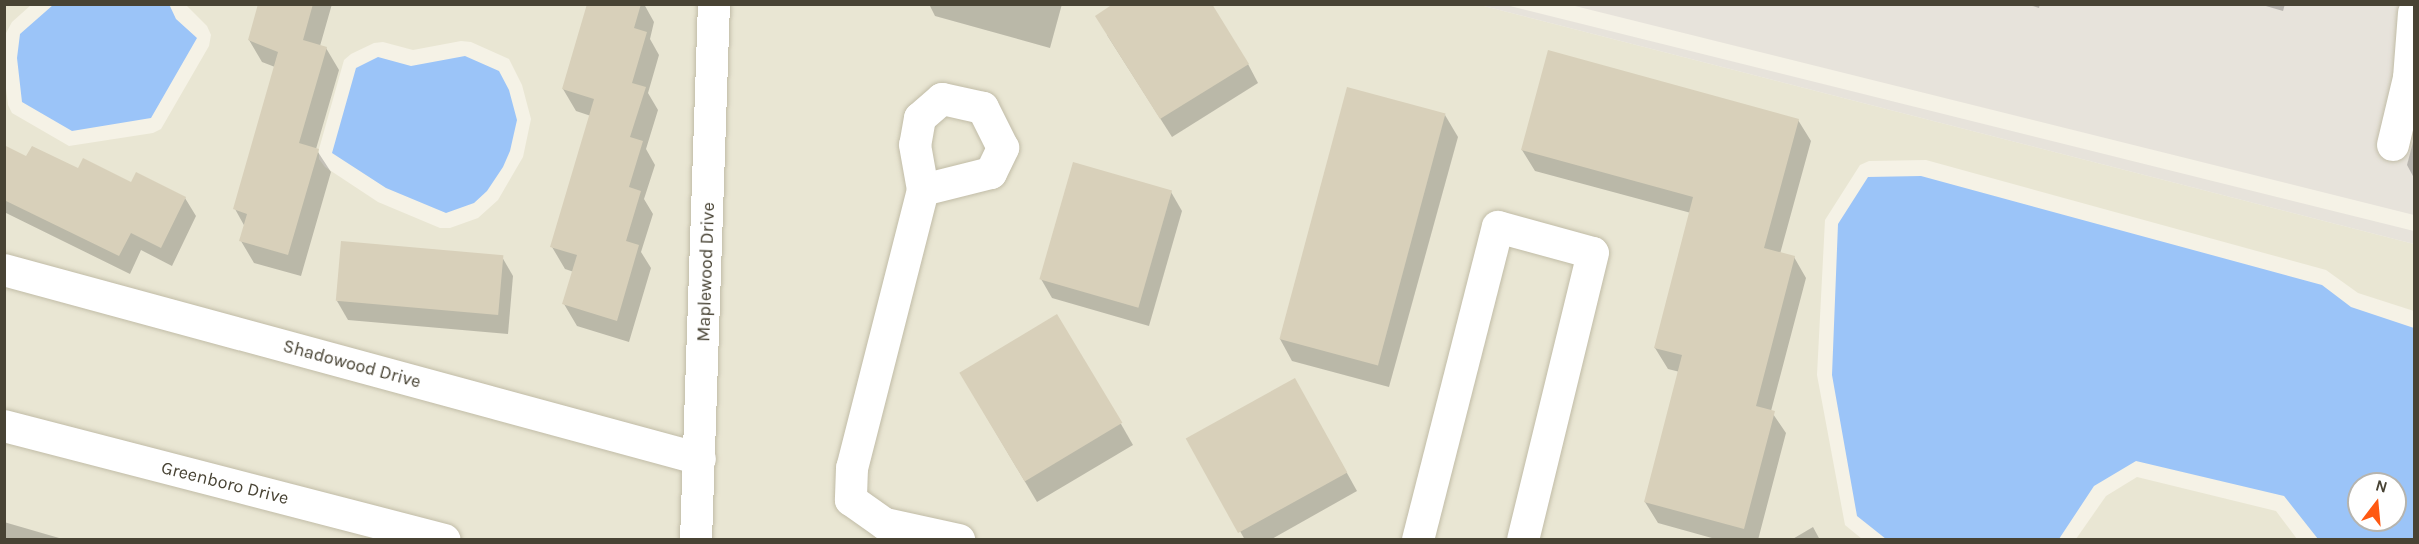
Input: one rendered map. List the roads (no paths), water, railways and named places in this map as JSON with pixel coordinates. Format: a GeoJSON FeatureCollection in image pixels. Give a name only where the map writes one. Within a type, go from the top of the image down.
{"type":"FeatureCollection","features":[{"type":"Feature","properties":{"kind":"street","name":"Maplewood Drive"},"geometry":{"type":"LineString","coordinates":[[696,540],[714,4]]}},
{"type":"Feature","properties":{"kind":"street"},"geometry":{"type":"LineString","coordinates":[[2393,145],[2409,78],[2415,13]]}},
{"type":"Feature","properties":{"kind":"street"},"geometry":{"type":"LineString","coordinates":[[923,190],[852,468],[851,500],[885,524],[959,540]]}},
{"type":"Feature","properties":{"kind":"street"},"geometry":{"type":"LineString","coordinates":[[1418,540],[1498,227],[1593,254],[1523,540]]}},
{"type":"Feature","properties":{"kind":"street","name":"Shadowood Drive"},"geometry":{"type":"LineString","coordinates":[[4,270],[700,459]]}},
{"type":"Feature","properties":{"kind":"street","name":"Greenboro Drive"},"geometry":{"type":"LineString","coordinates":[[4,426],[445,540]]}},
{"type":"Feature","properties":{"kind":"water"},"geometry":{"type":"Polygon","coordinates":[[[169,4],[176,19],[197,38],[151,118],[72,131],[22,102],[17,58],[20,34],[53,5],[169,4]]]}},
{"type":"Feature","properties":{"kind":"water"},"geometry":{"type":"Polygon","coordinates":[[[465,56],[499,71],[509,90],[517,120],[510,151],[503,167],[487,191],[474,203],[446,213],[386,188],[332,153],[356,68],[378,57],[411,66],[465,56]]]}},
{"type":"Feature","properties":{"kind":"water"},"geometry":{"type":"Polygon","coordinates":[[[1921,176],[2322,285],[2351,307],[2414,328],[2414,539],[2318,539],[2284,496],[2136,461],[2094,486],[2059,539],[1886,539],[1857,516],[1832,375],[1838,224],[1868,177],[1921,176]]]}}]}
